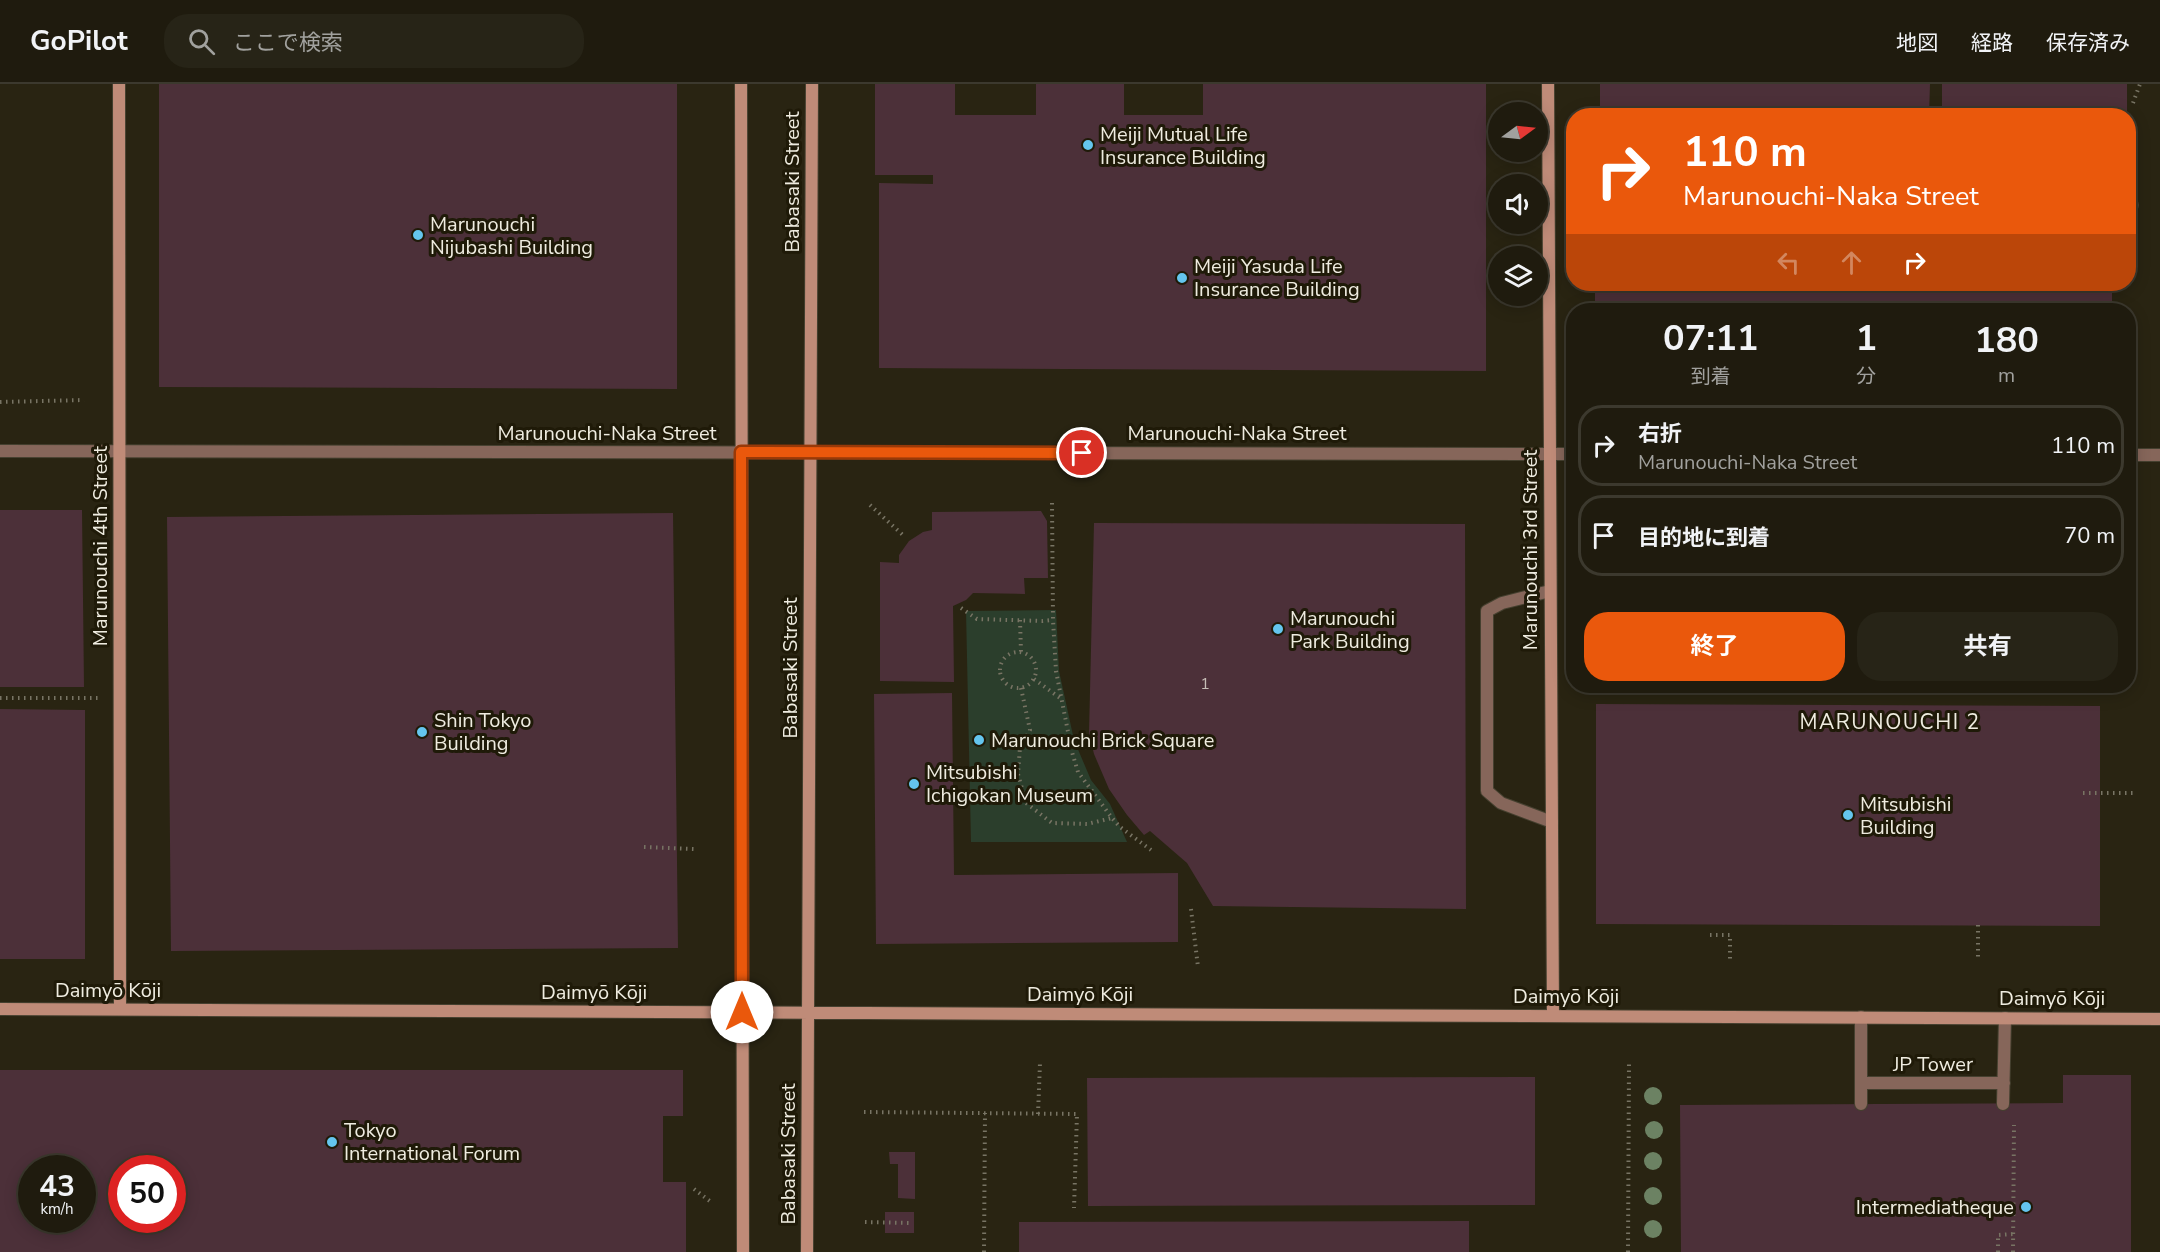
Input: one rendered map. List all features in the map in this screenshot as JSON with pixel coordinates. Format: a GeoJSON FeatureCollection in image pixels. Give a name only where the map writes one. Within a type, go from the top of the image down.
{"type":"FeatureCollection","features":[{"type":"Feature","properties":{"kind":"main road","name":"Marunouchi 4th Street"},"geometry":{"type":"LineString","coordinates":[[119,84],[120,1009]]}},
{"type":"Feature","properties":{"kind":"main road"},"geometry":{"type":"LineString","coordinates":[[741,84],[743,1252]]}},
{"type":"Feature","properties":{"kind":"main road","name":"Babasaki Street"},"geometry":{"type":"LineString","coordinates":[[807,1252],[812,84]]}},
{"type":"Feature","properties":{"kind":"main road","name":"Marunouchi 3rd Street"},"geometry":{"type":"LineString","coordinates":[[1548,84],[1553,1016]]}},
{"type":"Feature","properties":{"kind":"main road","name":"Daimyō Kōji"},"geometry":{"type":"LineString","coordinates":[[0,1009],[2160,1019]]}},
{"type":"Feature","properties":{"kind":"street","name":"Marunouchi-Naka Street"},"geometry":{"type":"LineString","coordinates":[[0,451],[1566,454]]}},
{"type":"Feature","properties":{"kind":"street"},"geometry":{"type":"LineString","coordinates":[[2136,455],[2160,455]]}},
{"type":"Feature","properties":{"kind":"street"},"geometry":{"type":"LineString","coordinates":[[1550,591],[1502,603],[1486,611],[1487,790],[1502,802],[1552,822]]}},
{"type":"Feature","properties":{"kind":"street"},"geometry":{"type":"LineString","coordinates":[[1861,1017],[1861,1104]]}},
{"type":"Feature","properties":{"kind":"street"},"geometry":{"type":"LineString","coordinates":[[2003,1104],[2005,1018]]}},
{"type":"Feature","properties":{"kind":"street","name":"JP Tower"},"geometry":{"type":"LineString","coordinates":[[1861,1083],[2004,1083]]}},
{"type":"Feature","properties":{"kind":"path"},"geometry":{"type":"LineString","coordinates":[[2133,104],[2140,84]]}},
{"type":"Feature","properties":{"kind":"path"},"geometry":{"type":"LineString","coordinates":[[0,402],[84,400]]}},
{"type":"Feature","properties":{"kind":"path"},"geometry":{"type":"LineString","coordinates":[[1052,503],[1056,671],[1072,752],[1078,772],[1112,818],[1150,850]]}},
{"type":"Feature","properties":{"kind":"path"},"geometry":{"type":"LineString","coordinates":[[870,505],[905,537]]}},
{"type":"Feature","properties":{"kind":"path"},"geometry":{"type":"LineString","coordinates":[[961,608],[977,619],[1053,620]]}},
{"type":"Feature","properties":{"kind":"path"},"geometry":{"type":"LineString","coordinates":[[1020,620],[1021,652]]}},
{"type":"Feature","properties":{"kind":"path"},"geometry":{"type":"LineString","coordinates":[[1021,652],[1031,657],[1036,668],[1034,679],[1021,688],[1009,686],[1000,670],[1004,659],[1010,654],[1021,652]]}},
{"type":"Feature","properties":{"kind":"path"},"geometry":{"type":"LineString","coordinates":[[1034,679],[1061,698]]}},
{"type":"Feature","properties":{"kind":"path"},"geometry":{"type":"LineString","coordinates":[[1021,688],[1030,730],[1020,747],[1018,774],[1026,802],[1052,823],[1087,824],[1112,818]]}},
{"type":"Feature","properties":{"kind":"path"},"geometry":{"type":"LineString","coordinates":[[0,698],[120,698]]}},
{"type":"Feature","properties":{"kind":"path"},"geometry":{"type":"LineString","coordinates":[[2083,793],[2133,793]]}},
{"type":"Feature","properties":{"kind":"path"},"geometry":{"type":"LineString","coordinates":[[644,847],[695,849]]}},
{"type":"Feature","properties":{"kind":"path"},"geometry":{"type":"LineString","coordinates":[[1191,909],[1198,967]]}},
{"type":"Feature","properties":{"kind":"path"},"geometry":{"type":"LineString","coordinates":[[1978,926],[1978,961]]}},
{"type":"Feature","properties":{"kind":"path"},"geometry":{"type":"LineString","coordinates":[[1710,935],[1730,935],[1730,961]]}},
{"type":"Feature","properties":{"kind":"path"},"geometry":{"type":"LineString","coordinates":[[1628,1252],[1629,1062]]}},
{"type":"Feature","properties":{"kind":"path"},"geometry":{"type":"LineString","coordinates":[[1038,1114],[1040,1063]]}},
{"type":"Feature","properties":{"kind":"path"},"geometry":{"type":"LineString","coordinates":[[864,1112],[1077,1114],[1074,1208]]}},
{"type":"Feature","properties":{"kind":"path"},"geometry":{"type":"LineString","coordinates":[[984,1252],[985,1113]]}},
{"type":"Feature","properties":{"kind":"path"},"geometry":{"type":"LineString","coordinates":[[2013,1252],[2014,1116]]}},
{"type":"Feature","properties":{"kind":"path"},"geometry":{"type":"LineString","coordinates":[[694,1189],[711,1202]]}},
{"type":"Feature","properties":{"kind":"path"},"geometry":{"type":"LineString","coordinates":[[865,1222],[909,1223]]}},
{"type":"Feature","properties":{"kind":"path"},"geometry":{"type":"LineString","coordinates":[[1998,1252],[1998,1235],[2013,1234]]}},
{"type":"Feature","properties":{"kind":"green space"},"geometry":{"type":"Polygon","coordinates":[[[1056,610],[1059,671],[1074,740],[1091,780],[1110,804],[1127,842],[971,842],[966,611],[1056,610]]]}},
{"type":"Feature","properties":{"kind":"building","name":"Marunouchi Nijubashi Building"},"geometry":{"type":"Polygon","coordinates":[[[159,84],[677,84],[677,389],[159,387],[159,84]]]}},
{"type":"Feature","properties":{"kind":"building","name":"Meiji Yasuda Life Insurance Building"},"geometry":{"type":"Polygon","coordinates":[[[875,84],[955,84],[955,115],[1036,115],[1036,84],[1124,84],[1124,115],[1203,115],[1203,84],[1486,84],[1486,371],[879,368],[879,183],[933,184],[933,175],[875,175],[875,84]]]}},
{"type":"Feature","properties":{"kind":"building"},"geometry":{"type":"Polygon","coordinates":[[[1600,84],[1930,84],[1929,108],[1600,108],[1600,84]]]}},
{"type":"Feature","properties":{"kind":"building"},"geometry":{"type":"Polygon","coordinates":[[[1942,84],[2127,84],[2127,108],[1942,108],[1942,84]]]}},
{"type":"Feature","properties":{"kind":"building"},"geometry":{"type":"Polygon","coordinates":[[[1595,291],[2112,291],[2112,303],[1595,303],[1595,291]]]}},
{"type":"Feature","properties":{"kind":"building"},"geometry":{"type":"Polygon","coordinates":[[[0,510],[82,510],[84,687],[0,687],[0,510]]]}},
{"type":"Feature","properties":{"kind":"building"},"geometry":{"type":"Polygon","coordinates":[[[1041,511],[1047,521],[1048,578],[1024,578],[1025,594],[973,593],[966,600],[953,606],[954,682],[880,681],[880,562],[899,563],[899,555],[909,541],[923,532],[932,530],[932,512],[1041,511]]]}},
{"type":"Feature","properties":{"kind":"building","name":"Shin Tokyo Building"},"geometry":{"type":"Polygon","coordinates":[[[673,513],[678,948],[171,951],[167,517],[673,513]]]}},
{"type":"Feature","properties":{"kind":"building","name":"Marunouchi Park Building"},"geometry":{"type":"Polygon","coordinates":[[[1094,523],[1465,524],[1466,909],[1213,906],[1187,863],[1150,831],[1144,835],[1109,789],[1094,754],[1089,733],[1094,523]]]}},
{"type":"Feature","properties":{"kind":"building","name":"Mitsubishi Ichigokan Museum"},"geometry":{"type":"Polygon","coordinates":[[[952,693],[954,875],[1178,873],[1178,942],[876,944],[874,694],[952,693]]]}},
{"type":"Feature","properties":{"kind":"building","name":"Mitsubishi Building"},"geometry":{"type":"Polygon","coordinates":[[[1596,704],[2100,706],[2100,926],[1596,924],[1596,704]]]}},
{"type":"Feature","properties":{"kind":"building"},"geometry":{"type":"Polygon","coordinates":[[[0,709],[85,710],[85,959],[0,959],[0,709]]]}},
{"type":"Feature","properties":{"kind":"building","name":"Tokyo International Forum"},"geometry":{"type":"Polygon","coordinates":[[[0,1070],[683,1070],[683,1116],[663,1116],[663,1182],[686,1182],[686,1252],[0,1252],[0,1070]]]}},
{"type":"Feature","properties":{"kind":"building"},"geometry":{"type":"Polygon","coordinates":[[[2063,1075],[2131,1075],[2131,1252],[1681,1252],[1680,1105],[2063,1103],[2063,1075]]]}},
{"type":"Feature","properties":{"kind":"building"},"geometry":{"type":"Polygon","coordinates":[[[1535,1077],[1535,1205],[1088,1206],[1087,1078],[1535,1077]]]}},
{"type":"Feature","properties":{"kind":"building"},"geometry":{"type":"Polygon","coordinates":[[[889,1152],[915,1152],[915,1199],[898,1198],[898,1164],[890,1164],[889,1152]]]}},
{"type":"Feature","properties":{"kind":"building"},"geometry":{"type":"Polygon","coordinates":[[[885,1212],[914,1212],[914,1233],[885,1233],[885,1212]]]}},
{"type":"Feature","properties":{"kind":"building"},"geometry":{"type":"Polygon","coordinates":[[[1469,1221],[1469,1252],[1019,1252],[1019,1222],[1469,1221]]]}},
{"type":"Feature","properties":{"kind":"place","name":"Meiji Mutual Life Insurance Building"},"geometry":{"type":"Point","coordinates":[1088,145]}},
{"type":"Feature","properties":{"kind":"place","name":"Marunouchi Nijubashi Building"},"geometry":{"type":"Point","coordinates":[418,235]}},
{"type":"Feature","properties":{"kind":"place","name":"Meiji Yasuda Life Insurance Building"},"geometry":{"type":"Point","coordinates":[1182,278]}},
{"type":"Feature","properties":{"kind":"place","name":"Marunouchi Park Building"},"geometry":{"type":"Point","coordinates":[1278,629]}},
{"type":"Feature","properties":{"kind":"place","name":"Shin Tokyo Building"},"geometry":{"type":"Point","coordinates":[422,732]}},
{"type":"Feature","properties":{"kind":"place","name":"Marunouchi Brick Square"},"geometry":{"type":"Point","coordinates":[979,740]}},
{"type":"Feature","properties":{"kind":"place","name":"Mitsubishi Ichigokan Museum"},"geometry":{"type":"Point","coordinates":[914,784]}},
{"type":"Feature","properties":{"kind":"place","name":"Mitsubishi Building"},"geometry":{"type":"Point","coordinates":[1848,815]}},
{"type":"Feature","properties":{"kind":"place","name":"Tokyo International Forum"},"geometry":{"type":"Point","coordinates":[332,1142]}},
{"type":"Feature","properties":{"kind":"place","name":"Intermediatheque"},"geometry":{"type":"Point","coordinates":[2026,1207]}},
{"type":"Feature","properties":{"kind":"district","name":"MARUNOUCHI 2"},"geometry":{"type":"Point","coordinates":[1890,722]}},
{"type":"Feature","properties":{"kind":"route"},"geometry":{"type":"LineString","coordinates":[[742,1012],[741,452],[1082,453]]}}]}
